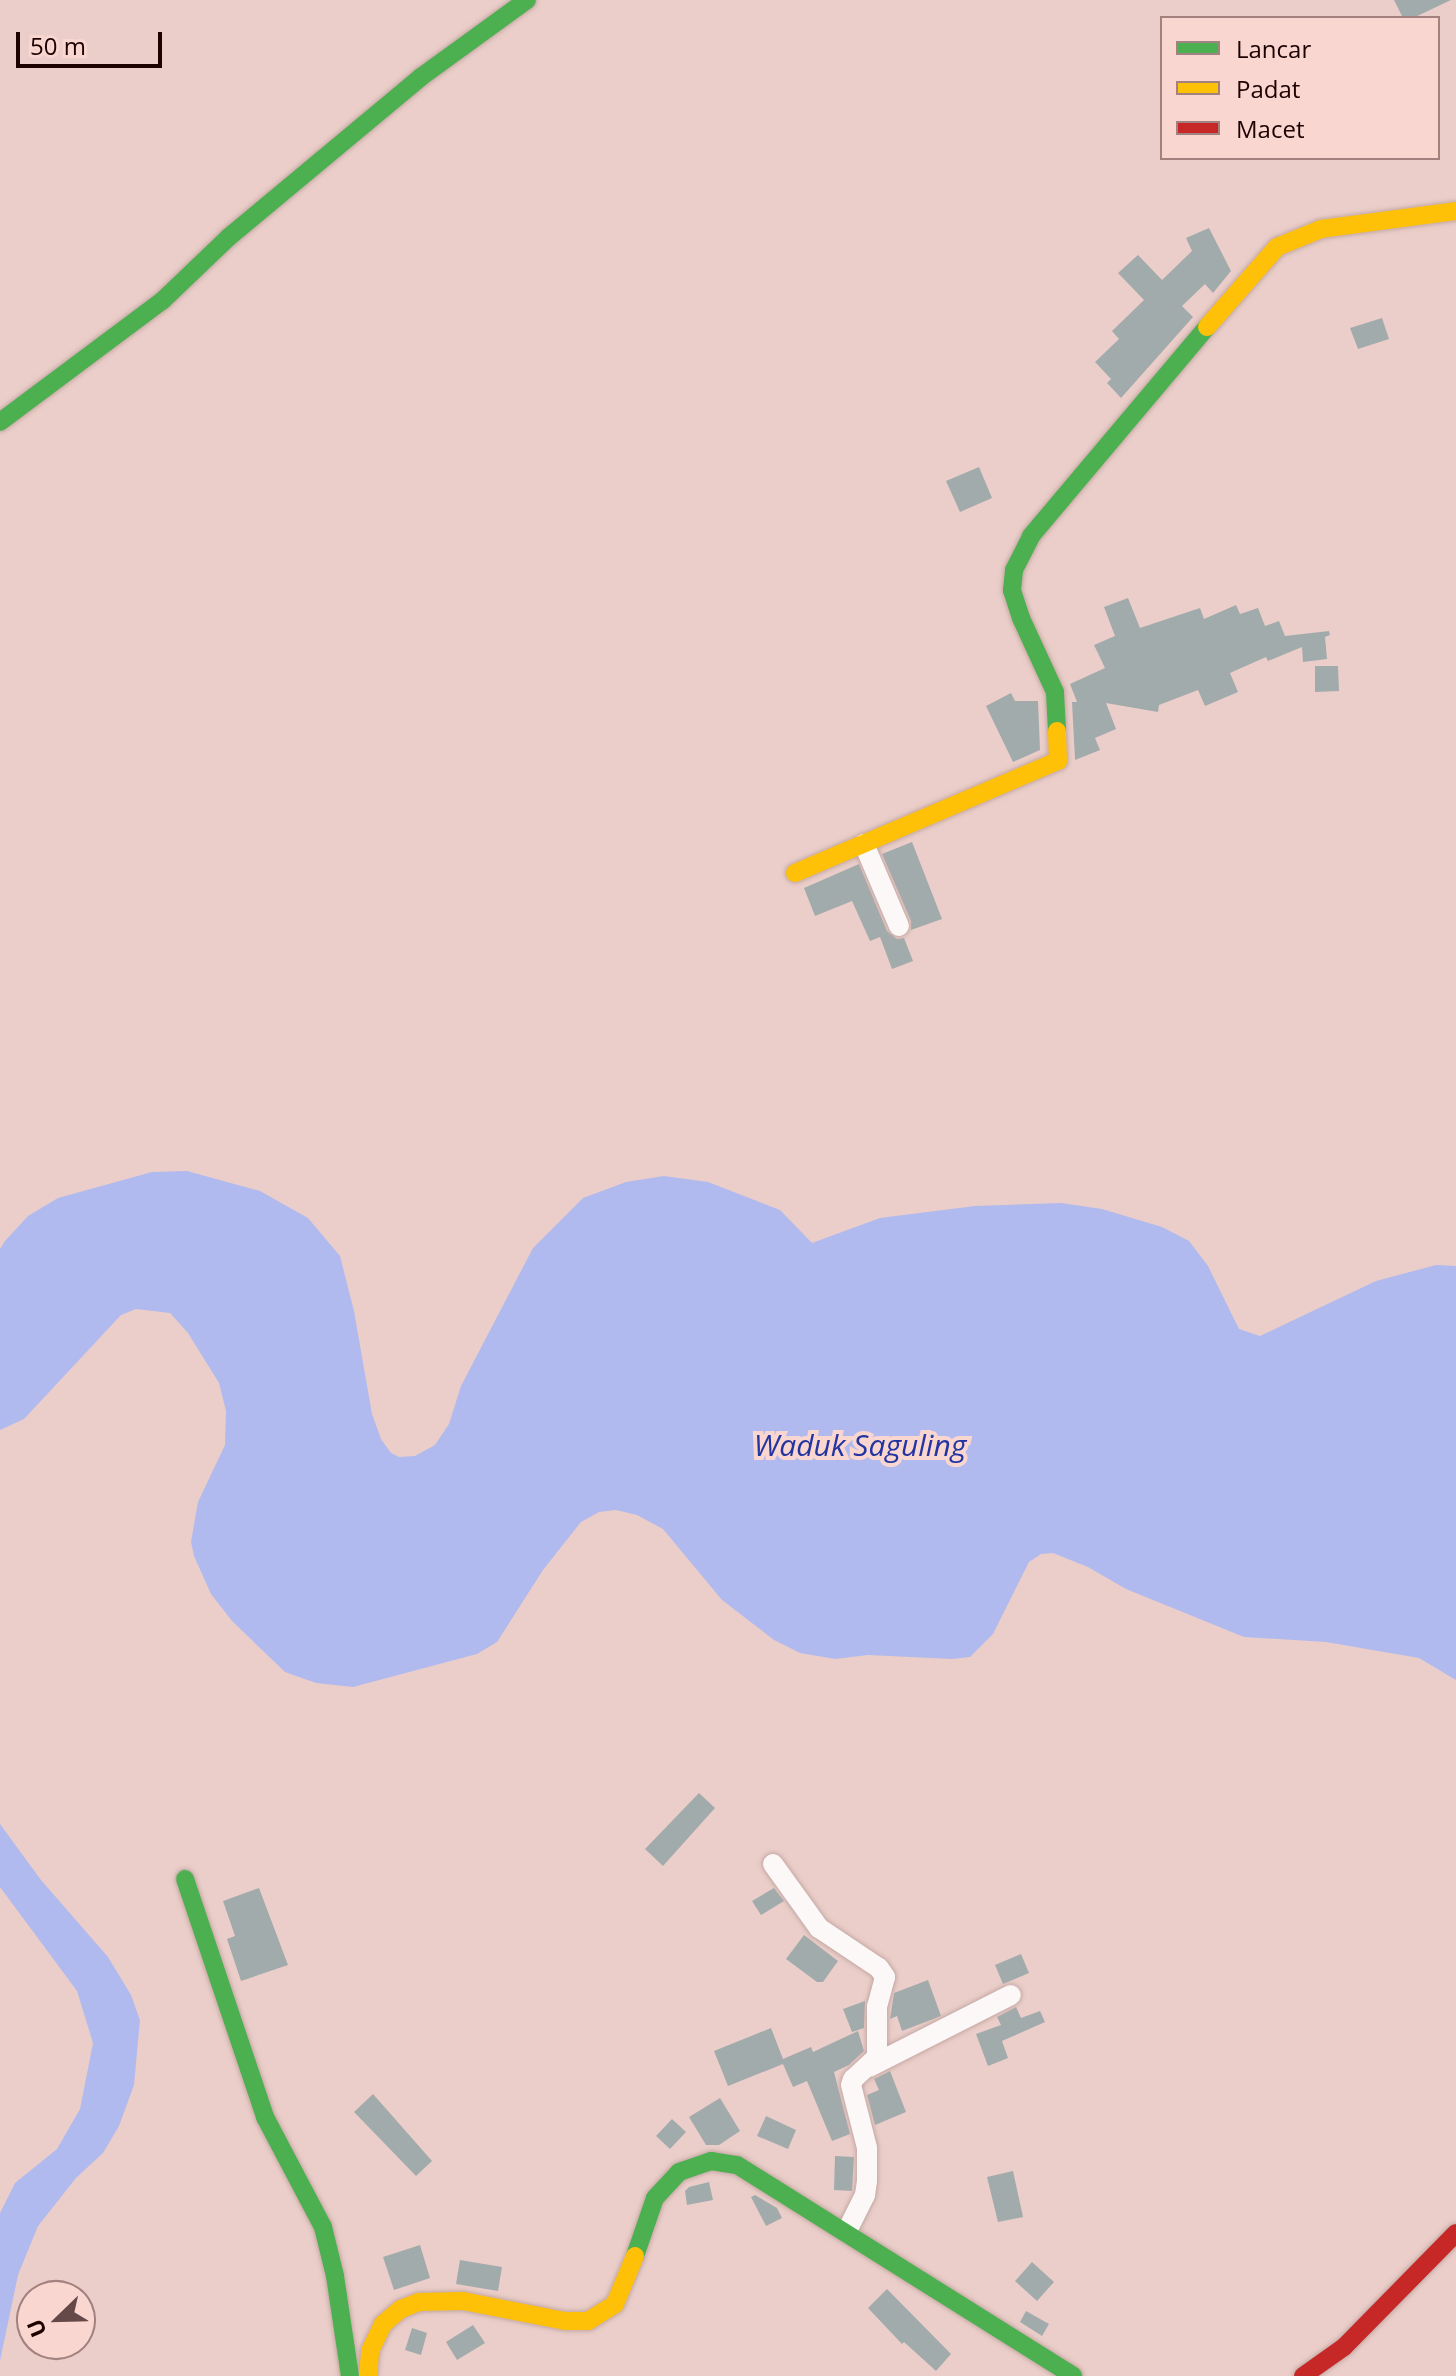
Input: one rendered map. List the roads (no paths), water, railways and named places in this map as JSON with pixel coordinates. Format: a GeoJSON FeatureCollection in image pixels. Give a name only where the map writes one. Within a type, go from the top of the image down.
{"type":"FeatureCollection","features":[{"type":"Feature","properties":{"kind":"street"},"geometry":{"type":"LineString","coordinates":[[0,422],[162,301],[229,237],[421,77],[527,0]]}},
{"type":"Feature","properties":{"kind":"street"},"geometry":{"type":"LineString","coordinates":[[795,873],[1058,761],[1055,692],[1021,618],[1012,590],[1019,558],[1057,501],[1277,247],[1304,233],[1456,211]]}},
{"type":"Feature","properties":{"kind":"street"},"geometry":{"type":"LineString","coordinates":[[864,844],[899,926]]}},
{"type":"Feature","properties":{"kind":"street"},"geometry":{"type":"LineString","coordinates":[[773,1864],[819,1928],[885,1975],[877,2006],[878,2055],[869,2067]]}},
{"type":"Feature","properties":{"kind":"street"},"geometry":{"type":"LineString","coordinates":[[185,1879],[265,2117],[323,2227],[335,2276],[350,2376]]}},
{"type":"Feature","properties":{"kind":"street"},"geometry":{"type":"LineString","coordinates":[[847,2231],[865,2195],[867,2181],[867,2148],[851,2085],[853,2079],[869,2067],[1011,1995]]}},
{"type":"Feature","properties":{"kind":"street"},"geometry":{"type":"LineString","coordinates":[[368,2376],[370,2351],[383,2324],[401,2309],[419,2302],[463,2301],[565,2321],[588,2321],[601,2316],[615,2304],[624,2286],[655,2198],[671,2179],[699,2163],[711,2161],[737,2165],[847,2231],[1073,2376]]}},
{"type":"Feature","properties":{"kind":"street"},"geometry":{"type":"LineString","coordinates":[[1303,2376],[1344,2347],[1456,2233]]}},
{"type":"Feature","properties":{"kind":"water","name":"Waduk Saguling"},"geometry":{"type":"Polygon","coordinates":[[[187,1171],[260,1191],[308,1218],[340,1256],[354,1311],[372,1414],[381,1439],[391,1453],[399,1457],[415,1456],[435,1445],[449,1424],[461,1386],[533,1248],[583,1198],[626,1182],[664,1176],[708,1182],[780,1210],[812,1243],[880,1218],[975,1206],[1061,1203],[1102,1209],[1162,1227],[1189,1241],[1208,1266],[1239,1329],[1260,1336],[1376,1281],[1436,1265],[1456,1266],[1456,1680],[1419,1658],[1326,1642],[1244,1637],[1126,1589],[1088,1567],[1053,1553],[1041,1554],[1029,1562],[993,1634],[970,1657],[868,1655],[835,1659],[800,1653],[774,1640],[722,1600],[663,1529],[637,1515],[616,1510],[599,1512],[581,1522],[543,1570],[497,1642],[477,1654],[353,1687],[316,1683],[285,1672],[232,1621],[211,1594],[194,1556],[191,1542],[198,1502],[225,1445],[226,1411],[219,1383],[188,1333],[170,1313],[136,1309],[121,1315],[24,1419],[0,1430],[0,1249],[5,1241],[28,1216],[58,1198],[152,1172],[187,1171]]]}},
{"type":"Feature","properties":{"kind":"water"},"geometry":{"type":"Polygon","coordinates":[[[0,1824],[41,1880],[108,1957],[131,1995],[140,2020],[134,2085],[119,2126],[103,2153],[76,2178],[38,2226],[16,2280],[0,2361],[0,2213],[15,2183],[57,2149],[80,2109],[93,2043],[77,1991],[0,1887],[0,1824]]]}}]}
